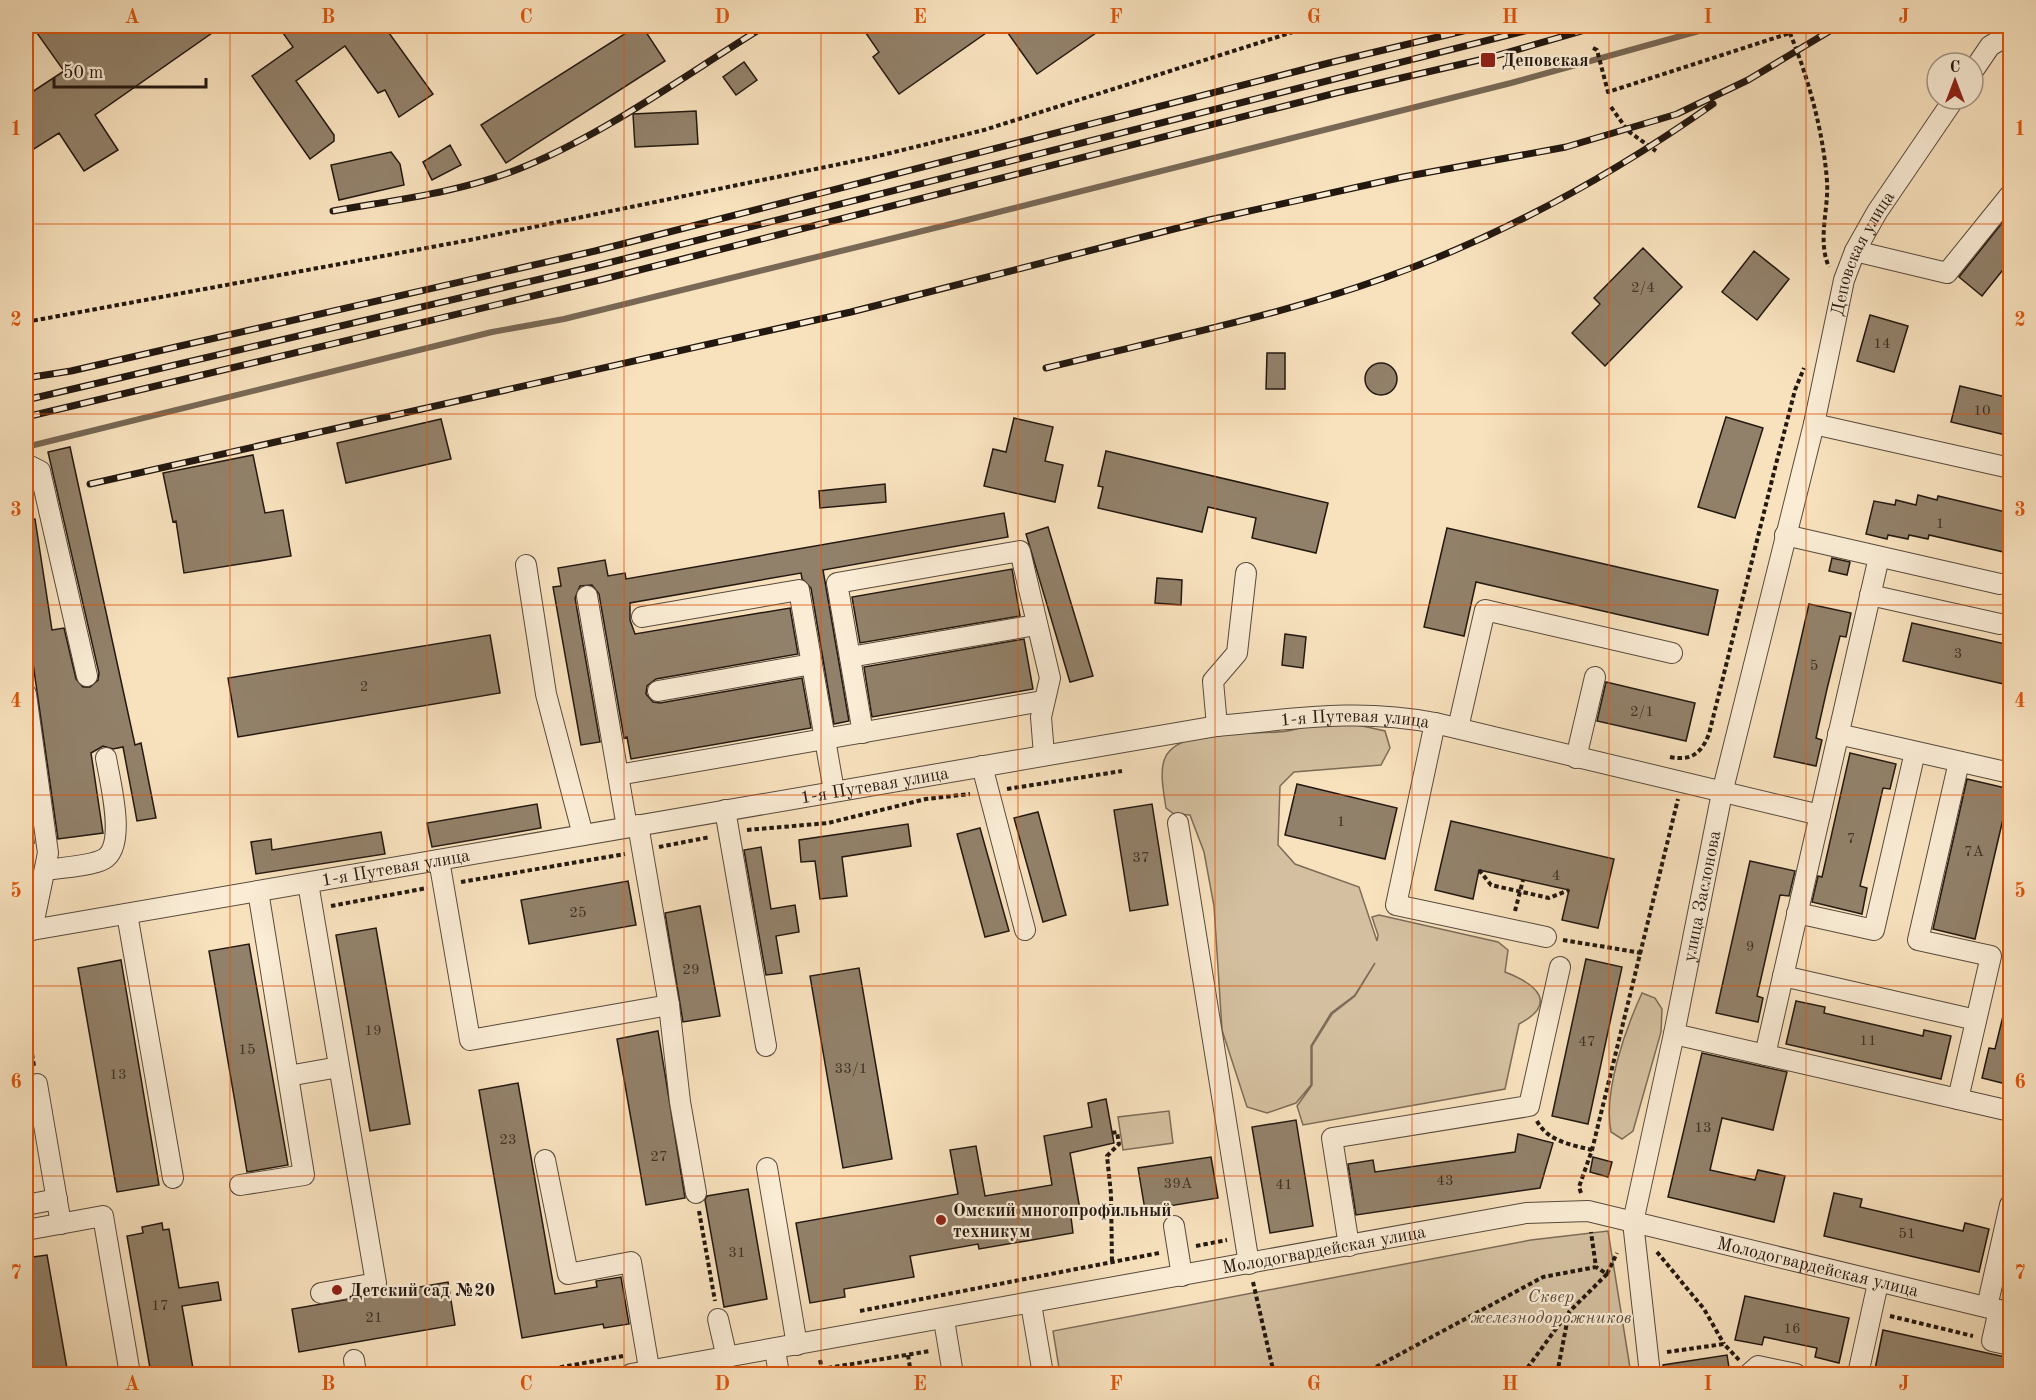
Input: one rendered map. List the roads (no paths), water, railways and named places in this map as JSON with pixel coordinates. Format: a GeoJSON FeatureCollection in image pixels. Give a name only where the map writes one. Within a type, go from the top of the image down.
{"type":"FeatureCollection","features":[{"type":"Feature","properties":{"kind":"street"},"geometry":{"type":"LineString","coordinates":[[1985,53],[1990,46],[2010,34]]}},
{"type":"Feature","properties":{"kind":"street","name":"Деповская улица"},"geometry":{"type":"LineString","coordinates":[[1814,424],[1844,280],[1855,251],[1877,212],[1946,111]]}},
{"type":"Feature","properties":{"kind":"street"},"geometry":{"type":"LineString","coordinates":[[1855,251],[1947,273],[2010,195]]}},
{"type":"Feature","properties":{"kind":"street"},"geometry":{"type":"LineString","coordinates":[[1814,424],[2010,468]]}},
{"type":"Feature","properties":{"kind":"street","name":"улица Заслонова"},"geometry":{"type":"LineString","coordinates":[[1650,1374],[1633,1222],[1674,1034],[1722,793],[1814,424]]}},
{"type":"Feature","properties":{"kind":"street"},"geometry":{"type":"LineString","coordinates":[[26,464],[39,471],[87,676]]}},
{"type":"Feature","properties":{"kind":"street"},"geometry":{"type":"LineString","coordinates":[[1785,535],[2000,584]]}},
{"type":"Feature","properties":{"kind":"street"},"geometry":{"type":"LineString","coordinates":[[863,733],[837,583],[1020,551],[1050,678],[1043,701],[1040,732],[1044,755]]}},
{"type":"Feature","properties":{"kind":"street"},"geometry":{"type":"LineString","coordinates":[[1765,1055],[1879,557]]}},
{"type":"Feature","properties":{"kind":"street"},"geometry":{"type":"LineString","coordinates":[[526,565],[546,694],[583,835]]}},
{"type":"Feature","properties":{"kind":"street"},"geometry":{"type":"LineString","coordinates":[[1217,726],[1213,681],[1237,653],[1246,573]]}},
{"type":"Feature","properties":{"kind":"street"},"geometry":{"type":"LineString","coordinates":[[642,617],[799,590],[834,791]]}},
{"type":"Feature","properties":{"kind":"street"},"geometry":{"type":"LineString","coordinates":[[1870,595],[2000,624]]}},
{"type":"Feature","properties":{"kind":"street"},"geometry":{"type":"LineString","coordinates":[[587,596],[618,776],[642,850],[669,1005],[680,1102],[696,1193]]}},
{"type":"Feature","properties":{"kind":"street"},"geometry":{"type":"LineString","coordinates":[[1458,728],[1485,610],[1672,653]]}},
{"type":"Feature","properties":{"kind":"street"},"geometry":{"type":"LineString","coordinates":[[850,657],[1036,625]]}},
{"type":"Feature","properties":{"kind":"street"},"geometry":{"type":"LineString","coordinates":[[658,691],[812,664]]}},
{"type":"Feature","properties":{"kind":"street"},"geometry":{"type":"LineString","coordinates":[[1576,758],[1595,677]]}},
{"type":"Feature","properties":{"kind":"street"},"geometry":{"type":"LineString","coordinates":[[26,694],[48,853],[29,930]]}},
{"type":"Feature","properties":{"kind":"street"},"geometry":{"type":"LineString","coordinates":[[618,776],[1043,701]]}},
{"type":"Feature","properties":{"kind":"street","name":"1-я Путевая улица"},"geometry":{"type":"LineString","coordinates":[[29,930],[1217,726],[1348,714],[1378,714],[1436,723],[1820,815]]}},
{"type":"Feature","properties":{"kind":"street"},"geometry":{"type":"LineString","coordinates":[[1436,723],[1396,905],[1546,937]]}},
{"type":"Feature","properties":{"kind":"street"},"geometry":{"type":"LineString","coordinates":[[1838,734],[2010,773]]}},
{"type":"Feature","properties":{"kind":"street"},"geometry":{"type":"LineString","coordinates":[[1797,913],[1874,930],[1915,752]]}},
{"type":"Feature","properties":{"kind":"street"},"geometry":{"type":"LineString","coordinates":[[45,870],[103,860],[114,850],[117,832],[106,758]]}},
{"type":"Feature","properties":{"kind":"street"},"geometry":{"type":"LineString","coordinates":[[1958,1099],[1990,956],[1918,940],[1959,762]]}},
{"type":"Feature","properties":{"kind":"street"},"geometry":{"type":"LineString","coordinates":[[982,766],[1025,930]]}},
{"type":"Feature","properties":{"kind":"street"},"geometry":{"type":"LineString","coordinates":[[725,810],[766,1046]]}},
{"type":"Feature","properties":{"kind":"street"},"geometry":{"type":"LineString","coordinates":[[1178,824],[1249,1264]]}},
{"type":"Feature","properties":{"kind":"street"},"geometry":{"type":"LineString","coordinates":[[439,860],[470,1040],[669,1005]]}},
{"type":"Feature","properties":{"kind":"street"},"geometry":{"type":"LineString","coordinates":[[308,883],[376,1283],[321,1293]]}},
{"type":"Feature","properties":{"kind":"street"},"geometry":{"type":"LineString","coordinates":[[240,1185],[304,1174],[258,891]]}},
{"type":"Feature","properties":{"kind":"street"},"geometry":{"type":"LineString","coordinates":[[127,914],[173,1178]]}},
{"type":"Feature","properties":{"kind":"street"},"geometry":{"type":"LineString","coordinates":[[1349,1246],[1332,1138],[1529,1106],[1560,967]]}},
{"type":"Feature","properties":{"kind":"street"},"geometry":{"type":"LineString","coordinates":[[1783,976],[1976,1020]]}},
{"type":"Feature","properties":{"kind":"street"},"geometry":{"type":"LineString","coordinates":[[1674,1034],[2010,1111]]}},
{"type":"Feature","properties":{"kind":"street"},"geometry":{"type":"LineString","coordinates":[[288,1076],[339,1067]]}},
{"type":"Feature","properties":{"kind":"street"},"geometry":{"type":"LineString","coordinates":[[37,1084],[61,1224]]}},
{"type":"Feature","properties":{"kind":"street"},"geometry":{"type":"LineString","coordinates":[[545,1160],[568,1274],[631,1262],[647,1351],[643,1373]]}},
{"type":"Feature","properties":{"kind":"street"},"geometry":{"type":"LineString","coordinates":[[767,1168],[797,1345]]}},
{"type":"Feature","properties":{"kind":"street"},"geometry":{"type":"LineString","coordinates":[[26,1205],[57,1199]]}},
{"type":"Feature","properties":{"kind":"street"},"geometry":{"type":"LineString","coordinates":[[2001,1343],[1999,1310],[2010,1205]]}},
{"type":"Feature","properties":{"kind":"street","name":"Молодогвардейская улица"},"geometry":{"type":"LineString","coordinates":[[643,1373],[1526,1213],[1588,1211],[1878,1283],[1999,1310]]}},
{"type":"Feature","properties":{"kind":"street"},"geometry":{"type":"LineString","coordinates":[[26,1230],[103,1216],[130,1374]]}},
{"type":"Feature","properties":{"kind":"street"},"geometry":{"type":"LineString","coordinates":[[1174,1226],[1182,1276]]}},
{"type":"Feature","properties":{"kind":"street"},"geometry":{"type":"LineString","coordinates":[[1858,1374],[1878,1283]]}},
{"type":"Feature","properties":{"kind":"street"},"geometry":{"type":"LineString","coordinates":[[1031,1304],[1043,1374]]}},
{"type":"Feature","properties":{"kind":"street"},"geometry":{"type":"LineString","coordinates":[[718,1319],[727,1358]]}},
{"type":"Feature","properties":{"kind":"street"},"geometry":{"type":"LineString","coordinates":[[944,1320],[953,1374]]}},
{"type":"Feature","properties":{"kind":"street"},"geometry":{"type":"LineString","coordinates":[[775,1350],[779,1374]]}},
{"type":"Feature","properties":{"kind":"street"},"geometry":{"type":"LineString","coordinates":[[1749,1373],[1758,1366],[1796,1374]]}},
{"type":"Feature","properties":{"kind":"waterway"},"geometry":{"type":"LineString","coordinates":[[26,447],[492,332],[564,319],[955,223],[1511,83],[1717,26]]}},
{"type":"Feature","properties":{"kind":"railway"},"geometry":{"type":"LineString","coordinates":[[333,211],[471,185],[516,170],[612,122],[765,26]]}},
{"type":"Feature","properties":{"kind":"railway"},"geometry":{"type":"LineString","coordinates":[[26,378],[71,371],[595,251],[1329,63],[1484,26]]}},
{"type":"Feature","properties":{"kind":"railway"},"geometry":{"type":"LineString","coordinates":[[26,400],[596,266],[1544,26]]}},
{"type":"Feature","properties":{"kind":"railway"},"geometry":{"type":"LineString","coordinates":[[26,417],[600,280],[1336,93],[1488,58],[1599,26]]}},
{"type":"Feature","properties":{"kind":"railway"},"geometry":{"type":"LineString","coordinates":[[90,484],[851,312],[1209,220],[1403,177],[1566,147],[1677,114],[1748,80],[1838,26]]}},
{"type":"Feature","properties":{"kind":"railway"},"geometry":{"type":"LineString","coordinates":[[1046,368],[1301,305],[1428,261],[1513,223],[1595,180],[1713,104]]}},
{"type":"Feature","properties":{"kind":"place","name":"Деповская"},"geometry":{"type":"Point","coordinates":[1488,60]}},
{"type":"Feature","properties":{"kind":"place","name":"Омский многопрофильный техникум"},"geometry":{"type":"Point","coordinates":[941,1220]}},
{"type":"Feature","properties":{"kind":"place","name":"Детский сад №20"},"geometry":{"type":"Point","coordinates":[337,1290]}},
{"type":"Feature","properties":{"kind":"park label","name":"Сквер железнодорожников"},"geometry":{"type":"Point","coordinates":[1551,1306]}}]}
